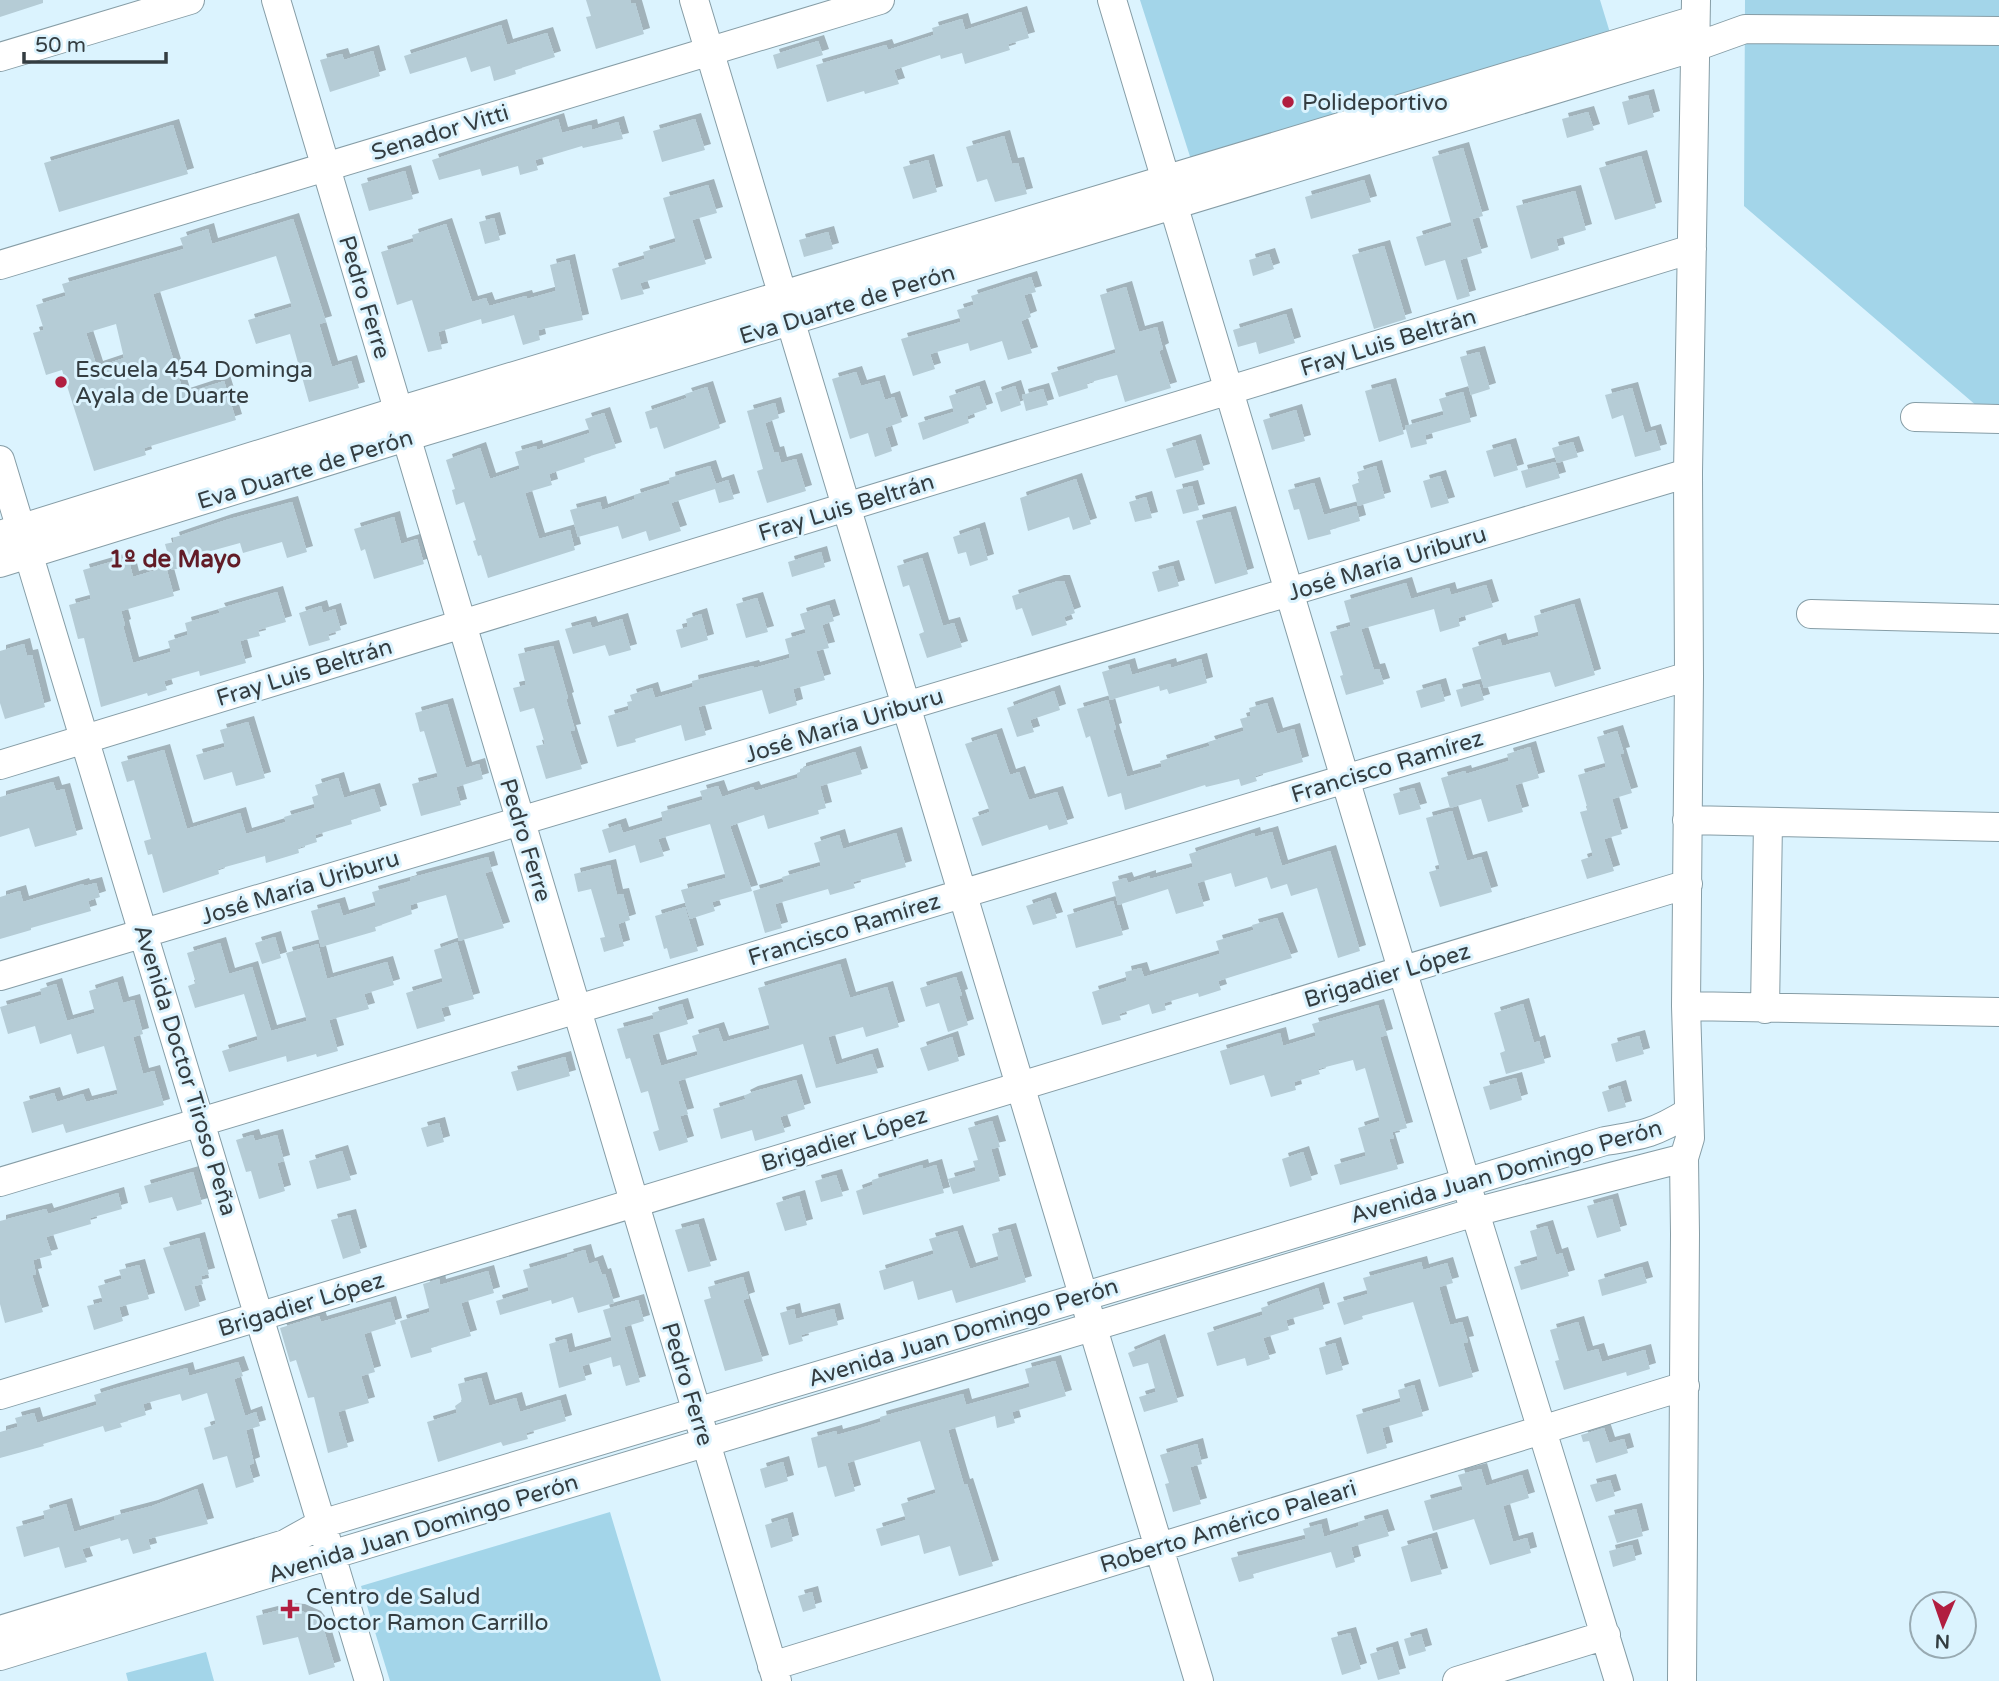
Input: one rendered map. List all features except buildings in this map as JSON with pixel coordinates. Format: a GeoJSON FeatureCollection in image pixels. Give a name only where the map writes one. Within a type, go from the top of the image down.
{"type":"FeatureCollection","features":[{"type":"Feature","properties":{"kind":"street"},"geometry":{"type":"LineString","coordinates":[[0,57],[190,0]]}},
{"type":"Feature","properties":{"kind":"street","name":"Pedro Ferre"},"geometry":{"type":"LineString","coordinates":[[276,0],[774,1674]]}},
{"type":"Feature","properties":{"kind":"street"},"geometry":{"type":"LineString","coordinates":[[694,0],[1199,1681]]}},
{"type":"Feature","properties":{"kind":"street","name":"Senador Vitti"},"geometry":{"type":"LineString","coordinates":[[0,265],[880,0]]}},
{"type":"Feature","properties":{"kind":"street"},"geometry":{"type":"LineString","coordinates":[[1112,0],[1466,1183],[1544,1429],[1619,1681]]}},
{"type":"Feature","properties":{"kind":"street"},"geometry":{"type":"LineString","coordinates":[[1689,1112],[1686,1006],[1688,473],[1695,22]]}},
{"type":"Feature","properties":{"kind":"street","name":"Eva Duarte de Perón"},"geometry":{"type":"LineString","coordinates":[[10,531],[790,322],[1169,192],[1695,22],[1745,29],[1999,31]]}},
{"type":"Feature","properties":{"kind":"street","name":"Eva Duarte de Perón"},"geometry":{"type":"LineString","coordinates":[[0,564],[402,424],[783,296],[1169,192]]}},
{"type":"Feature","properties":{"kind":"street","name":"Fray Luis Beltrán"},"geometry":{"type":"LineString","coordinates":[[0,765],[1692,249]]}},
{"type":"Feature","properties":{"kind":"street"},"geometry":{"type":"LineString","coordinates":[[1915,417],[1999,419]]}},
{"type":"Feature","properties":{"kind":"street","name":"Avenida Doctor Tiroso Peña"},"geometry":{"type":"LineString","coordinates":[[0,460],[10,531],[29,555],[261,1316],[369,1681]]}},
{"type":"Feature","properties":{"kind":"street","name":"José María Uriburu"},"geometry":{"type":"LineString","coordinates":[[0,976],[1688,473]]}},
{"type":"Feature","properties":{"kind":"street"},"geometry":{"type":"LineString","coordinates":[[1811,614],[1999,619]]}},
{"type":"Feature","properties":{"kind":"street","name":"Francisco Ramírez"},"geometry":{"type":"LineString","coordinates":[[0,1182],[1689,677]]}},
{"type":"Feature","properties":{"kind":"street"},"geometry":{"type":"LineString","coordinates":[[1687,820],[1999,827]]}},
{"type":"Feature","properties":{"kind":"street"},"geometry":{"type":"LineString","coordinates":[[1765,1009],[1768,822]]}},
{"type":"Feature","properties":{"kind":"street","name":"Brigadier López"},"geometry":{"type":"LineString","coordinates":[[0,1395],[1688,884]]}},
{"type":"Feature","properties":{"kind":"street"},"geometry":{"type":"LineString","coordinates":[[1686,1006],[1999,1012]]}},
{"type":"Feature","properties":{"kind":"street","name":"Avenida Juan Domingo Perón"},"geometry":{"type":"LineString","coordinates":[[0,1630],[285,1544],[321,1524],[1605,1141],[1646,1135],[1662,1129],[1689,1112],[1690,1138],[1684,1158],[1475,1212],[0,1657]]}},
{"type":"Feature","properties":{"kind":"street"},"geometry":{"type":"LineString","coordinates":[[1682,1681],[1684,1158]]}},
{"type":"Feature","properties":{"kind":"street","name":"Roberto Américo Paleari"},"geometry":{"type":"LineString","coordinates":[[774,1674],[1159,1547],[1685,1386]]}},
{"type":"Feature","properties":{"kind":"street"},"geometry":{"type":"LineString","coordinates":[[1457,1681],[1606,1635]]}},
{"type":"Feature","properties":{"kind":"shaded area","name":"Polideportivo"},"geometry":{"type":"Polygon","coordinates":[[[1140,0],[1600,0],[1611,36],[1194,169],[1140,0]]]}},
{"type":"Feature","properties":{"kind":"shaded area"},"geometry":{"type":"Polygon","coordinates":[[[1745,0],[1999,0],[1999,425],[1744,206],[1745,0]]]}},
{"type":"Feature","properties":{"kind":"shaded area"},"geometry":{"type":"Polygon","coordinates":[[[610,1512],[661,1681],[390,1681],[361,1586],[610,1512]]]}},
{"type":"Feature","properties":{"kind":"shaded area"},"geometry":{"type":"Polygon","coordinates":[[[206,1652],[214,1681],[128,1681],[126,1673],[206,1652]]]}},
{"type":"Feature","properties":{"kind":"place","name":"Polideportivo"},"geometry":{"type":"Point","coordinates":[1288,102]}},
{"type":"Feature","properties":{"kind":"place","name":"Escuela 454 Dominga Ayala de Duarte"},"geometry":{"type":"Point","coordinates":[61,382]}},
{"type":"Feature","properties":{"kind":"place","name":"Centro de Salud Doctor Ramon Carrillo"},"geometry":{"type":"Point","coordinates":[290,1609]}},
{"type":"Feature","properties":{"kind":"district","name":"1º de Mayo"},"geometry":{"type":"Point","coordinates":[175,559]}}]}
